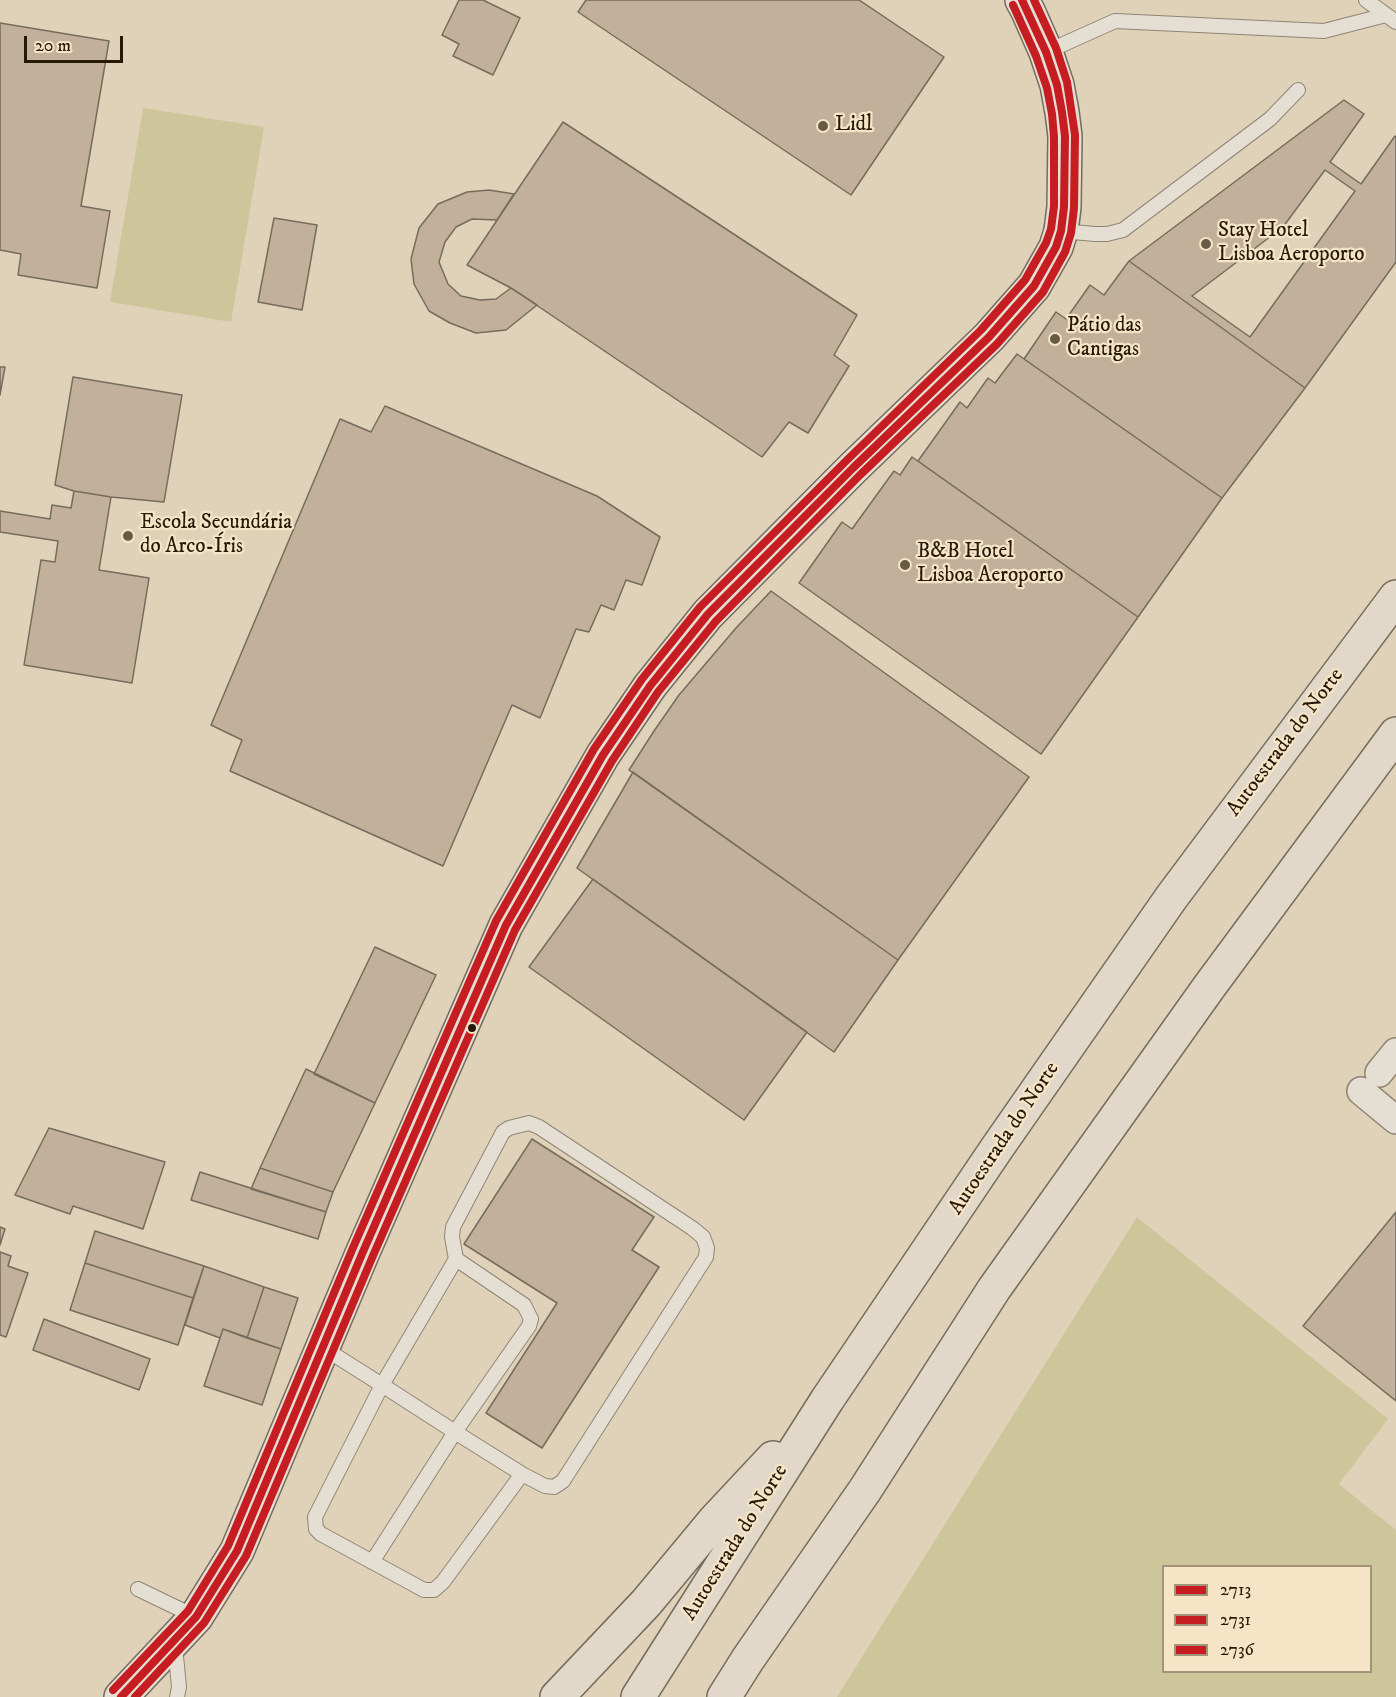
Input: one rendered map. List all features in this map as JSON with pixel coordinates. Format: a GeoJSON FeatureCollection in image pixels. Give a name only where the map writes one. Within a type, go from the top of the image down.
{"type":"FeatureCollection","features":[{"type":"Feature","properties":{"kind":"highway","name":"Autoestrada do Norte"},"geometry":{"type":"LineString","coordinates":[[638,1697],[827,1400],[997,1148],[1171,898],[1396,597]]}},
{"type":"Feature","properties":{"kind":"highway"},"geometry":{"type":"LineString","coordinates":[[724,1697],[865,1490],[994,1289],[1209,987],[1396,734]]}},
{"type":"Feature","properties":{"kind":"highway"},"geometry":{"type":"LineString","coordinates":[[557,1697],[646,1603],[715,1520],[827,1400]]}},
{"type":"Feature","properties":{"kind":"street"},"geometry":{"type":"LineString","coordinates":[[122,1697],[185,1629],[237,1551],[362,1254],[506,926],[603,755],[650,686],[708,614],[853,468],[989,337],[1034,286],[1056,247],[1061,231],[1064,198],[1065,136],[1057,85],[1046,52],[1022,0]]}},
{"type":"Feature","properties":{"kind":"street"},"geometry":{"type":"LineString","coordinates":[[1396,1052],[1370,1082],[1396,1120]]}},
{"type":"Feature","properties":{"kind":"lane"},"geometry":{"type":"LineString","coordinates":[[1366,0],[1391,19]]}},
{"type":"Feature","properties":{"kind":"lane"},"geometry":{"type":"LineString","coordinates":[[1046,52],[1115,21],[1324,30],[1391,19]]}},
{"type":"Feature","properties":{"kind":"lane"},"geometry":{"type":"LineString","coordinates":[[1061,231],[1107,234],[1123,230],[1270,119],[1298,90]]}},
{"type":"Feature","properties":{"kind":"lane"},"geometry":{"type":"LineString","coordinates":[[322,1347],[382,1385],[455,1432],[522,1474],[545,1486],[554,1487],[563,1481],[706,1257],[703,1237],[692,1228],[539,1126],[529,1124],[509,1128],[503,1132],[453,1227],[452,1237],[456,1259],[382,1385],[315,1517],[316,1529],[321,1534],[424,1590],[434,1590],[443,1582],[522,1474]]}},
{"type":"Feature","properties":{"kind":"lane"},"geometry":{"type":"LineString","coordinates":[[372,1562],[455,1432],[529,1326],[531,1319],[524,1305],[456,1259]]}},
{"type":"Feature","properties":{"kind":"lane"},"geometry":{"type":"LineString","coordinates":[[138,1589],[185,1629],[177,1697]]}},
{"type":"Feature","properties":{"kind":"shaded area"},"geometry":{"type":"Polygon","coordinates":[[[143,108],[264,127],[231,322],[110,302],[143,108]]]}},
{"type":"Feature","properties":{"kind":"shaded area"},"geometry":{"type":"Polygon","coordinates":[[[1137,1217],[1388,1419],[1339,1484],[1396,1530],[1396,1697],[837,1697],[1137,1217]]]}},
{"type":"Feature","properties":{"kind":"building"},"geometry":{"type":"Polygon","coordinates":[[[459,0],[483,0],[520,18],[493,75],[453,56],[459,44],[442,35],[459,0]]]}},
{"type":"Feature","properties":{"kind":"building","name":"Lidl"},"geometry":{"type":"Polygon","coordinates":[[[586,0],[859,0],[944,57],[851,195],[578,12],[586,0]]]}},
{"type":"Feature","properties":{"kind":"building"},"geometry":{"type":"Polygon","coordinates":[[[0,23],[109,41],[81,206],[110,211],[97,288],[18,275],[21,254],[0,250],[0,23]]]}},
{"type":"Feature","properties":{"kind":"building","name":"Stay Hotel Lisboa Aeroporto"},"geometry":{"type":"Polygon","coordinates":[[[1344,100],[1364,114],[1330,162],[1361,184],[1396,137],[1396,262],[1305,388],[1129,261],[1344,100]],[[1325,170],[1283,227],[1192,296],[1250,337],[1355,191],[1325,170]]]}},
{"type":"Feature","properties":{"kind":"building"},"geometry":{"type":"Polygon","coordinates":[[[563,122],[857,315],[834,355],[849,366],[808,433],[789,422],[762,457],[511,288],[467,265],[563,122]]]}},
{"type":"Feature","properties":{"kind":"building"},"geometry":{"type":"Polygon","coordinates":[[[489,190],[514,194],[497,220],[472,219],[456,227],[445,242],[439,262],[448,284],[461,296],[480,300],[496,299],[511,288],[537,305],[506,330],[476,333],[450,323],[429,311],[414,284],[411,259],[419,228],[438,204],[467,192],[489,190]]]}},
{"type":"Feature","properties":{"kind":"building"},"geometry":{"type":"Polygon","coordinates":[[[274,218],[317,225],[302,310],[258,302],[274,218]]]}},
{"type":"Feature","properties":{"kind":"building"},"geometry":{"type":"Polygon","coordinates":[[[1129,261],[1305,388],[1222,498],[1024,359],[1056,312],[1066,319],[1090,285],[1104,295],[1129,261]]]}},
{"type":"Feature","properties":{"kind":"building"},"geometry":{"type":"Polygon","coordinates":[[[1017,354],[1222,498],[1138,617],[918,461],[960,402],[967,408],[988,378],[995,383],[1017,354]]]}},
{"type":"Feature","properties":{"kind":"building"},"geometry":{"type":"Polygon","coordinates":[[[0,367],[5,367],[0,395],[0,367]]]}},
{"type":"Feature","properties":{"kind":"building"},"geometry":{"type":"Polygon","coordinates":[[[73,377],[182,395],[164,502],[111,497],[74,491],[55,485],[73,377]]]}},
{"type":"Feature","properties":{"kind":"building"},"geometry":{"type":"Polygon","coordinates":[[[385,406],[597,496],[660,537],[642,585],[626,580],[614,610],[601,605],[589,632],[576,629],[540,718],[512,705],[443,866],[230,771],[242,740],[211,725],[340,419],[371,432],[385,406]]]}},
{"type":"Feature","properties":{"kind":"building"},"geometry":{"type":"Polygon","coordinates":[[[912,457],[1138,617],[1041,754],[799,583],[842,522],[852,529],[894,471],[900,475],[912,457]]]}},
{"type":"Feature","properties":{"kind":"building"},"geometry":{"type":"Polygon","coordinates":[[[74,491],[111,497],[99,570],[149,578],[132,683],[24,665],[41,560],[55,562],[58,541],[0,532],[0,511],[50,519],[52,505],[71,508],[74,491]]]}},
{"type":"Feature","properties":{"kind":"building"},"geometry":{"type":"Polygon","coordinates":[[[771,591],[1029,777],[898,960],[629,770],[679,695],[771,591]]]}},
{"type":"Feature","properties":{"kind":"building"},"geometry":{"type":"Polygon","coordinates":[[[633,772],[898,960],[834,1052],[577,868],[633,772]]]}},
{"type":"Feature","properties":{"kind":"building"},"geometry":{"type":"Polygon","coordinates":[[[593,879],[807,1032],[744,1120],[529,967],[593,879]]]}},
{"type":"Feature","properties":{"kind":"building"},"geometry":{"type":"Polygon","coordinates":[[[375,947],[436,975],[375,1103],[314,1074],[375,947]]]}},
{"type":"Feature","properties":{"kind":"building"},"geometry":{"type":"Polygon","coordinates":[[[306,1069],[375,1103],[333,1192],[260,1168],[306,1069]]]}},
{"type":"Feature","properties":{"kind":"building"},"geometry":{"type":"Polygon","coordinates":[[[49,1128],[165,1162],[143,1229],[73,1206],[70,1214],[15,1195],[49,1128]]]}},
{"type":"Feature","properties":{"kind":"building"},"geometry":{"type":"Polygon","coordinates":[[[532,1139],[654,1217],[632,1250],[659,1267],[542,1448],[486,1413],[557,1303],[464,1244],[532,1139]]]}},
{"type":"Feature","properties":{"kind":"building"},"geometry":{"type":"Polygon","coordinates":[[[260,1168],[333,1192],[326,1212],[251,1189],[260,1168]]]}},
{"type":"Feature","properties":{"kind":"building"},"geometry":{"type":"Polygon","coordinates":[[[200,1172],[326,1212],[318,1239],[191,1200],[200,1172]]]}},
{"type":"Feature","properties":{"kind":"building"},"geometry":{"type":"Polygon","coordinates":[[[1396,1212],[1396,1401],[1303,1326],[1396,1212]]]}},
{"type":"Feature","properties":{"kind":"building"},"geometry":{"type":"Polygon","coordinates":[[[0,1227],[5,1229],[0,1245],[0,1227]]]}},
{"type":"Feature","properties":{"kind":"building"},"geometry":{"type":"Polygon","coordinates":[[[95,1231],[204,1266],[193,1298],[85,1263],[95,1231]]]}},
{"type":"Feature","properties":{"kind":"building"},"geometry":{"type":"Polygon","coordinates":[[[0,1252],[11,1256],[8,1266],[28,1273],[6,1337],[0,1335],[0,1252]]]}},
{"type":"Feature","properties":{"kind":"building"},"geometry":{"type":"Polygon","coordinates":[[[85,1263],[193,1298],[178,1345],[70,1310],[85,1263]]]}},
{"type":"Feature","properties":{"kind":"building"},"geometry":{"type":"Polygon","coordinates":[[[204,1266],[264,1287],[247,1338],[223,1329],[220,1338],[185,1325],[204,1266]]]}},
{"type":"Feature","properties":{"kind":"building"},"geometry":{"type":"Polygon","coordinates":[[[264,1287],[298,1298],[281,1349],[247,1338],[264,1287]]]}},
{"type":"Feature","properties":{"kind":"building"},"geometry":{"type":"Polygon","coordinates":[[[44,1319],[150,1359],[139,1390],[33,1350],[44,1319]]]}},
{"type":"Feature","properties":{"kind":"building"},"geometry":{"type":"Polygon","coordinates":[[[223,1329],[281,1349],[262,1405],[204,1386],[223,1329]]]}},
{"type":"Feature","properties":{"kind":"transit line","name":"2713"},"geometry":{"type":"LineString","coordinates":[[121,1697],[196,1617],[237,1551],[362,1254],[506,925],[603,755],[650,686],[708,614],[853,468],[989,337],[1034,286],[1056,247],[1064,207],[1065,136],[1062,112],[1057,85],[1046,52],[1022,0]]}},
{"type":"Feature","properties":{"kind":"transit line","name":"2731"},"geometry":{"type":"LineString","coordinates":[[135,1697],[204,1623],[246,1556],[372,1258],[515,930],[612,761],[658,692],[716,621],[860,475],[997,344],[1043,292],[1065,252],[1071,233],[1074,208],[1075,135],[1067,82],[1056,48],[1034,0]]}},
{"type":"Feature","properties":{"kind":"transit line","name":"2736"},"geometry":{"type":"LineString","coordinates":[[113,1690],[188,1611],[228,1546],[352,1250],[496,921],[594,749],[642,679],[700,607],[981,330],[1025,280],[1046,243],[1051,229],[1054,206],[1052,114],[1047,88],[1036,56],[1013,5]]}},
{"type":"Feature","properties":{"kind":"place","name":"Lidl"},"geometry":{"type":"Point","coordinates":[823,126]}},
{"type":"Feature","properties":{"kind":"place","name":"Stay Hotel Lisboa Aeroporto"},"geometry":{"type":"Point","coordinates":[1206,244]}},
{"type":"Feature","properties":{"kind":"place","name":"Pátio das Cantigas"},"geometry":{"type":"Point","coordinates":[1055,339]}},
{"type":"Feature","properties":{"kind":"place","name":"Escola Secundária do Arco-Íris"},"geometry":{"type":"Point","coordinates":[128,536]}},
{"type":"Feature","properties":{"kind":"place","name":"B&B Hotel Lisboa Aeroporto"},"geometry":{"type":"Point","coordinates":[905,565]}}]}
